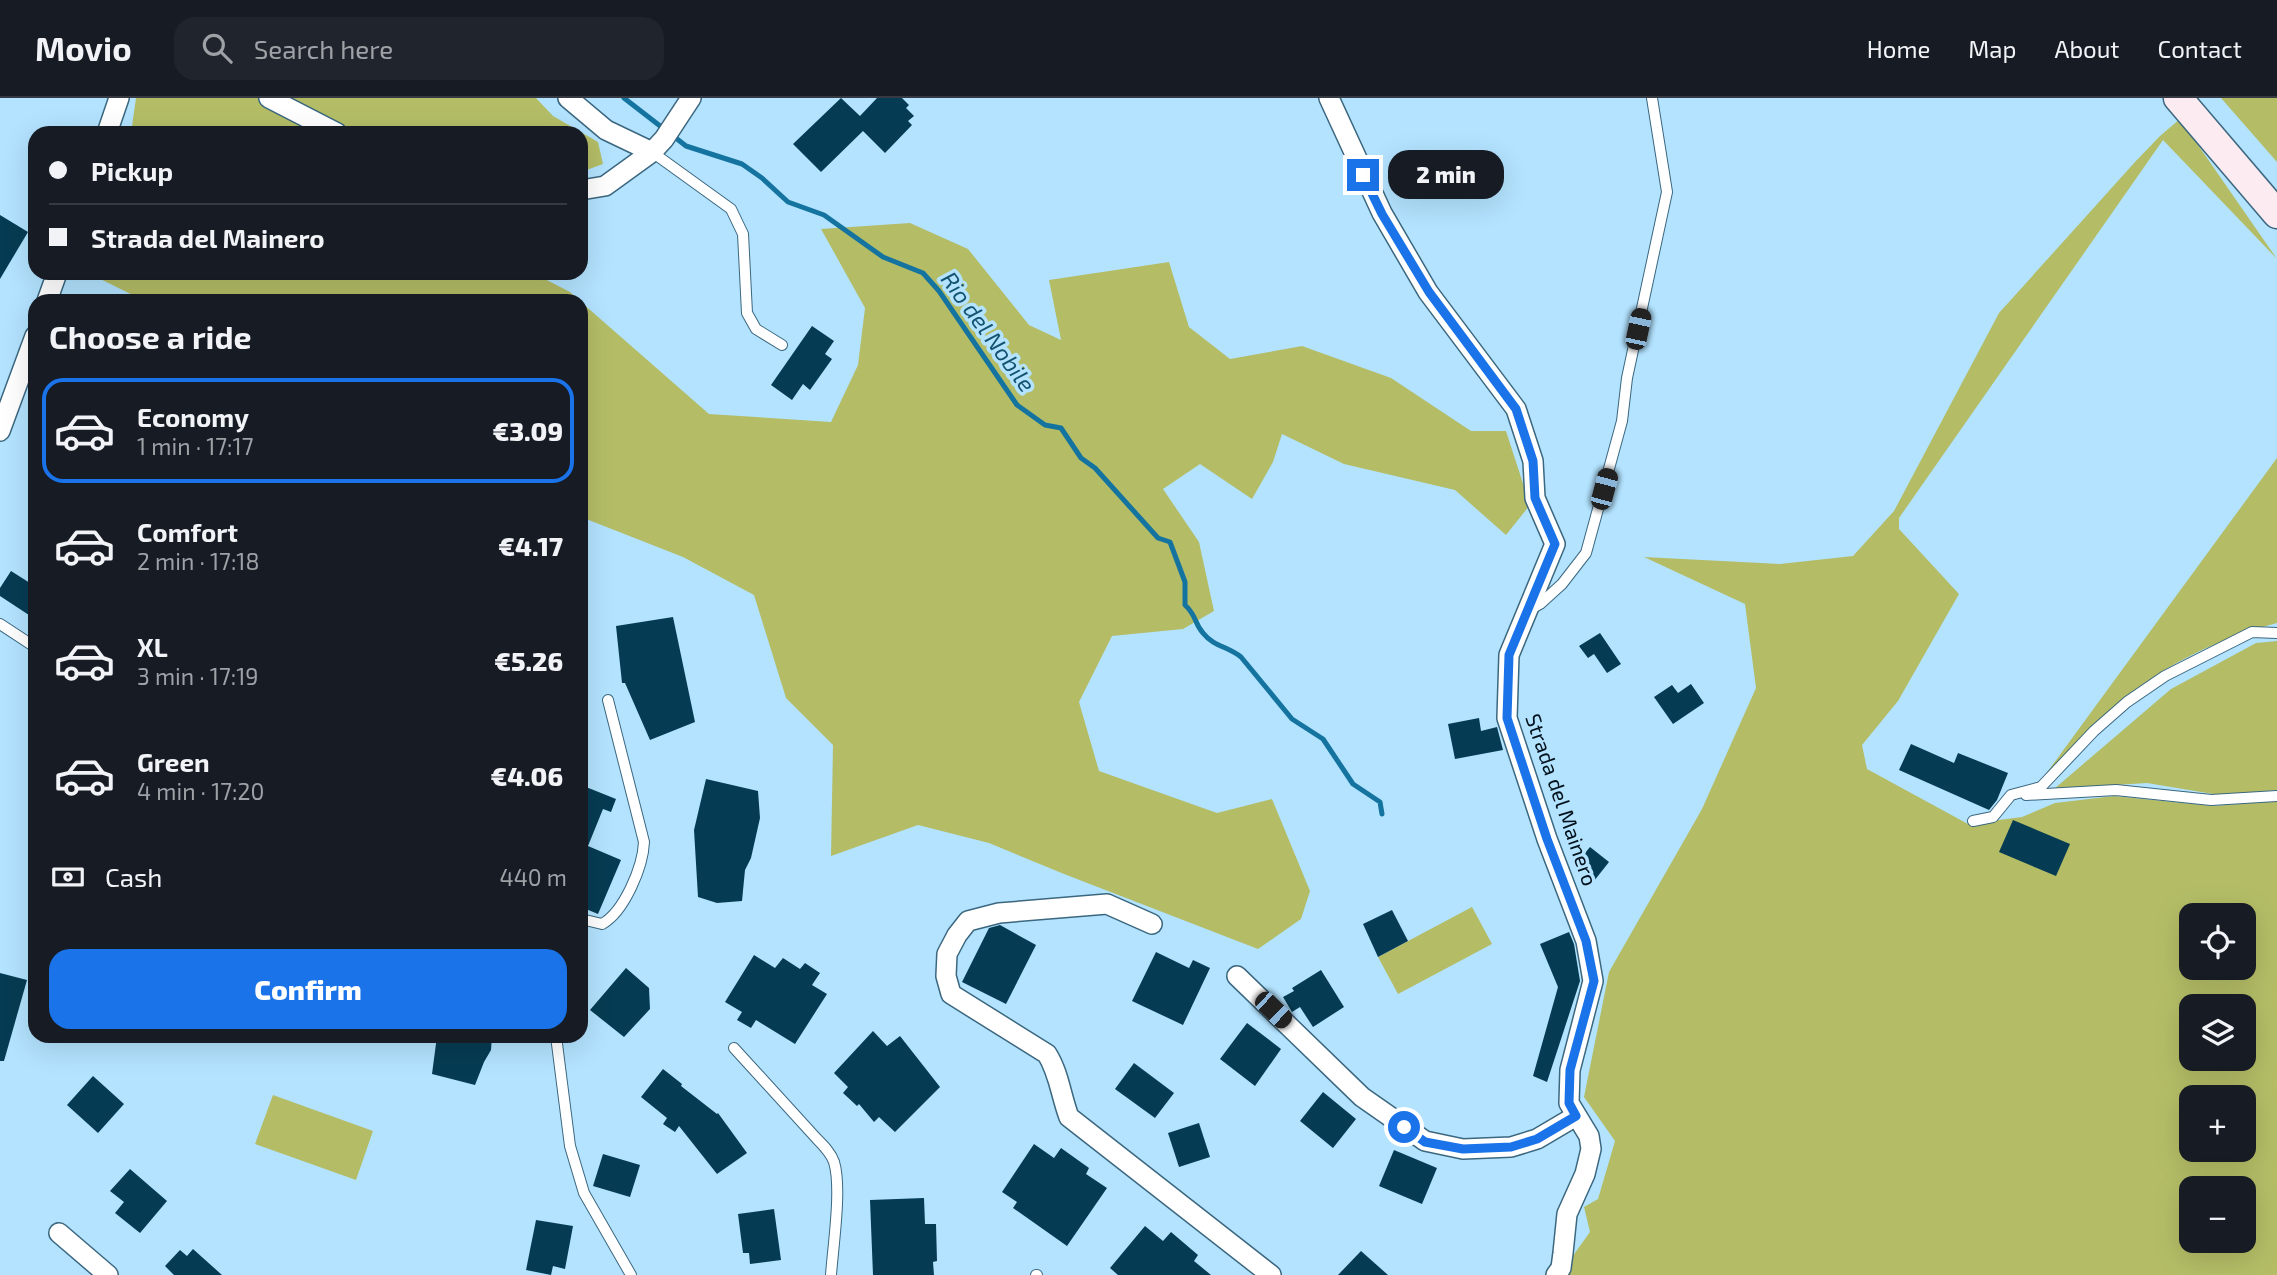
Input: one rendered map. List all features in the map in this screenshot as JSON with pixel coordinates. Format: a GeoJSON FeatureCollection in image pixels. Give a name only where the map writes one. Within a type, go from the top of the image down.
{"type":"FeatureCollection","features":[{"type":"Feature","properties":{"kind":"street"},"geometry":{"type":"LineString","coordinates":[[109,126],[119,98]]}},
{"type":"Feature","properties":{"kind":"street"},"geometry":{"type":"LineString","coordinates":[[269,98],[323,126]]}},
{"type":"Feature","properties":{"kind":"street"},"geometry":{"type":"LineString","coordinates":[[568,98],[606,130],[663,139]]}},
{"type":"Feature","properties":{"kind":"street"},"geometry":{"type":"LineString","coordinates":[[588,189],[605,186],[663,139],[691,98]]}},
{"type":"Feature","properties":{"kind":"street","name":"Strada del Mainero"},"geometry":{"type":"LineString","coordinates":[[1329,98],[1382,214],[1422,281],[1516,409],[1533,461],[1535,498],[1555,544],[1509,655],[1507,718],[1547,839],[1586,941],[1594,981],[1570,1070],[1569,1103],[1589,1136],[1591,1149],[1585,1174],[1567,1214],[1561,1268],[1556,1275]]}},
{"type":"Feature","properties":{"kind":"street"},"geometry":{"type":"LineString","coordinates":[[2178,98],[2277,214]]}},
{"type":"Feature","properties":{"kind":"street"},"geometry":{"type":"LineString","coordinates":[[0,431],[28,355]]}},
{"type":"Feature","properties":{"kind":"street"},"geometry":{"type":"LineString","coordinates":[[1152,924],[1107,904],[999,914],[968,921],[947,954],[946,976],[951,994],[1047,1054],[1056,1069],[1069,1117],[1271,1275]]}},
{"type":"Feature","properties":{"kind":"street"},"geometry":{"type":"LineString","coordinates":[[1237,976],[1362,1097],[1425,1142],[1463,1149],[1511,1147],[1537,1139],[1576,1116]]}},
{"type":"Feature","properties":{"kind":"street"},"geometry":{"type":"LineString","coordinates":[[59,1233],[108,1275]]}},
{"type":"Feature","properties":{"kind":"lane"},"geometry":{"type":"LineString","coordinates":[[1525,613],[1540,604],[1562,584],[1586,553],[1622,422],[1627,378],[1667,192],[1652,98]]}},
{"type":"Feature","properties":{"kind":"lane"},"geometry":{"type":"LineString","coordinates":[[663,139],[731,209],[743,234],[747,313],[757,329],[782,345]]}},
{"type":"Feature","properties":{"kind":"lane"},"geometry":{"type":"LineString","coordinates":[[0,624],[28,642]]}},
{"type":"Feature","properties":{"kind":"lane"},"geometry":{"type":"LineString","coordinates":[[1973,821],[1993,817],[2011,795],[2042,787],[2094,732],[2127,702],[2165,676],[2252,632],[2277,632]]}},
{"type":"Feature","properties":{"kind":"lane"},"geometry":{"type":"LineString","coordinates":[[588,921],[602,924],[612,918],[624,900],[643,858],[644,842],[608,700]]}},
{"type":"Feature","properties":{"kind":"lane"},"geometry":{"type":"LineString","coordinates":[[2011,795],[2116,790],[2211,800],[2277,796]]}},
{"type":"Feature","properties":{"kind":"lane"},"geometry":{"type":"LineString","coordinates":[[557,1043],[570,1146],[584,1192],[631,1275]]}},
{"type":"Feature","properties":{"kind":"lane"},"geometry":{"type":"LineString","coordinates":[[734,1048],[830,1154],[835,1165],[831,1275]]}},
{"type":"Feature","properties":{"kind":"green space"},"geometry":{"type":"Polygon","coordinates":[[[136,98],[536,98],[553,116],[570,126],[132,126],[136,98]]]}},
{"type":"Feature","properties":{"kind":"green space"},"geometry":{"type":"Polygon","coordinates":[[[2221,98],[2277,98],[2277,162],[2221,98]]]}},
{"type":"Feature","properties":{"kind":"green space"},"geometry":{"type":"Polygon","coordinates":[[[2180,119],[2277,259],[2163,140],[1899,518],[1899,529],[1959,594],[1898,701],[1862,745],[1867,769],[1968,824],[2022,817],[2055,803],[2114,796],[2213,806],[2277,801],[2277,1275],[1559,1275],[1590,1232],[1584,1207],[1598,1199],[1615,1141],[1584,1097],[1609,972],[1702,809],[1756,688],[1745,604],[1644,557],[1780,564],[1853,556],[1894,511],[1999,313],[2135,162],[2180,119]]]}},
{"type":"Feature","properties":{"kind":"green space"},"geometry":{"type":"Polygon","coordinates":[[[588,136],[598,142],[603,164],[588,169],[588,136]]]}},
{"type":"Feature","properties":{"kind":"green space"},"geometry":{"type":"Polygon","coordinates":[[[910,223],[968,249],[1029,325],[1061,340],[1049,280],[1169,262],[1189,327],[1230,359],[1302,346],[1391,378],[1471,431],[1506,431],[1530,505],[1506,535],[1455,490],[1344,464],[1282,434],[1273,462],[1252,499],[1200,464],[1163,489],[1199,542],[1214,611],[1183,629],[1112,636],[1079,702],[1099,771],[1217,813],[1272,799],[1310,891],[1301,919],[1258,949],[989,843],[918,825],[831,856],[833,745],[786,698],[754,595],[683,557],[588,520],[588,308],[709,414],[831,422],[858,365],[865,308],[821,229],[910,223]]]}},
{"type":"Feature","properties":{"kind":"green space"},"geometry":{"type":"Polygon","coordinates":[[[102,280],[547,280],[572,294],[131,294],[102,280]]]}},
{"type":"Feature","properties":{"kind":"green space"},"geometry":{"type":"Polygon","coordinates":[[[2277,458],[2277,623],[2216,644],[2158,674],[2102,718],[2040,782],[2277,458]]]}},
{"type":"Feature","properties":{"kind":"green space"},"geometry":{"type":"Polygon","coordinates":[[[2277,641],[2277,790],[2219,795],[2147,783],[2054,789],[2171,689],[2256,643],[2277,641]]]}},
{"type":"Feature","properties":{"kind":"green space"},"geometry":{"type":"Polygon","coordinates":[[[1472,907],[1492,944],[1398,994],[1378,957],[1472,907]]]}},
{"type":"Feature","properties":{"kind":"green space"},"geometry":{"type":"Polygon","coordinates":[[[273,1095],[373,1131],[356,1180],[255,1144],[273,1095]]]}},
{"type":"Feature","properties":{"kind":"building"},"geometry":{"type":"Polygon","coordinates":[[[841,98],[860,116],[877,98],[902,98],[909,105],[906,108],[914,116],[908,121],[912,125],[885,153],[863,131],[821,172],[793,144],[841,98]]]}},
{"type":"Feature","properties":{"kind":"building"},"geometry":{"type":"Polygon","coordinates":[[[0,215],[28,232],[0,279],[0,215]]]}},
{"type":"Feature","properties":{"kind":"building"},"geometry":{"type":"Polygon","coordinates":[[[812,326],[834,341],[825,354],[832,359],[810,390],[803,384],[792,400],[771,385],[812,326]]]}},
{"type":"Feature","properties":{"kind":"building"},"geometry":{"type":"Polygon","coordinates":[[[11,571],[28,582],[28,614],[0,596],[0,588],[11,571]]]}},
{"type":"Feature","properties":{"kind":"building"},"geometry":{"type":"Polygon","coordinates":[[[673,617],[695,722],[650,740],[625,683],[622,683],[616,626],[673,617]]]}},
{"type":"Feature","properties":{"kind":"building"},"geometry":{"type":"Polygon","coordinates":[[[1600,633],[1621,664],[1607,673],[1594,654],[1588,658],[1579,646],[1600,633]]]}},
{"type":"Feature","properties":{"kind":"building"},"geometry":{"type":"Polygon","coordinates":[[[1691,684],[1704,703],[1673,724],[1654,697],[1672,685],[1678,693],[1691,684]]]}},
{"type":"Feature","properties":{"kind":"building"},"geometry":{"type":"Polygon","coordinates":[[[1479,718],[1481,731],[1497,727],[1503,750],[1455,759],[1448,724],[1479,718]]]}},
{"type":"Feature","properties":{"kind":"building"},"geometry":{"type":"Polygon","coordinates":[[[1911,744],[1954,763],[1958,753],[2008,773],[1997,800],[1989,810],[1899,770],[1911,744]]]}},
{"type":"Feature","properties":{"kind":"building"},"geometry":{"type":"Polygon","coordinates":[[[706,779],[758,791],[760,818],[751,858],[745,870],[742,901],[717,903],[698,897],[694,830],[706,779]]]}},
{"type":"Feature","properties":{"kind":"building"},"geometry":{"type":"Polygon","coordinates":[[[588,788],[616,799],[611,812],[603,809],[588,846],[588,788]]]}},
{"type":"Feature","properties":{"kind":"building"},"geometry":{"type":"Polygon","coordinates":[[[2013,820],[2070,844],[2056,876],[1999,852],[2013,820]]]}},
{"type":"Feature","properties":{"kind":"building"},"geometry":{"type":"Polygon","coordinates":[[[588,846],[621,860],[598,914],[588,910],[588,846]]]}},
{"type":"Feature","properties":{"kind":"building"},"geometry":{"type":"Polygon","coordinates":[[[1590,847],[1609,862],[1594,881],[1575,865],[1590,847]]]}},
{"type":"Feature","properties":{"kind":"building"},"geometry":{"type":"Polygon","coordinates":[[[1392,910],[1408,941],[1378,957],[1363,924],[1392,910]]]}},
{"type":"Feature","properties":{"kind":"building"},"geometry":{"type":"Polygon","coordinates":[[[1000,925],[1036,945],[1006,1004],[962,982],[989,928],[1000,925]]]}},
{"type":"Feature","properties":{"kind":"building"},"geometry":{"type":"Polygon","coordinates":[[[1569,932],[1574,944],[1580,981],[1547,1082],[1533,1076],[1558,987],[1540,944],[1569,932]]]}},
{"type":"Feature","properties":{"kind":"building"},"geometry":{"type":"Polygon","coordinates":[[[1156,952],[1189,968],[1193,960],[1210,968],[1183,1025],[1132,1001],[1156,952]]]}},
{"type":"Feature","properties":{"kind":"building"},"geometry":{"type":"Polygon","coordinates":[[[754,955],[775,968],[783,958],[800,969],[805,963],[820,973],[812,985],[827,994],[795,1044],[756,1020],[751,1028],[737,1020],[742,1012],[725,1002],[754,955]]]}},
{"type":"Feature","properties":{"kind":"building"},"geometry":{"type":"Polygon","coordinates":[[[626,968],[649,988],[650,1009],[624,1037],[590,1010],[626,968]]]}},
{"type":"Feature","properties":{"kind":"building"},"geometry":{"type":"Polygon","coordinates":[[[1321,970],[1344,1007],[1313,1027],[1300,1007],[1292,1012],[1283,997],[1294,991],[1292,988],[1321,970]]]}},
{"type":"Feature","properties":{"kind":"building"},"geometry":{"type":"Polygon","coordinates":[[[0,973],[27,980],[4,1061],[0,1061],[0,973]]]}},
{"type":"Feature","properties":{"kind":"building"},"geometry":{"type":"Polygon","coordinates":[[[1247,1023],[1281,1049],[1255,1086],[1220,1059],[1247,1023]]]}},
{"type":"Feature","properties":{"kind":"building"},"geometry":{"type":"Polygon","coordinates":[[[873,1031],[887,1046],[900,1036],[940,1087],[895,1132],[879,1117],[874,1122],[859,1104],[857,1106],[843,1093],[848,1087],[834,1073],[873,1031]]]}},
{"type":"Feature","properties":{"kind":"building"},"geometry":{"type":"Polygon","coordinates":[[[436,1043],[492,1043],[475,1085],[432,1074],[436,1043]]]}},
{"type":"Feature","properties":{"kind":"building"},"geometry":{"type":"Polygon","coordinates":[[[1134,1063],[1174,1093],[1155,1118],[1115,1089],[1134,1063]]]}},
{"type":"Feature","properties":{"kind":"building"},"geometry":{"type":"Polygon","coordinates":[[[663,1069],[718,1113],[747,1153],[717,1174],[679,1126],[675,1132],[663,1124],[667,1118],[641,1097],[663,1069]]]}},
{"type":"Feature","properties":{"kind":"building"},"geometry":{"type":"Polygon","coordinates":[[[93,1076],[124,1104],[98,1133],[67,1105],[93,1076]]]}},
{"type":"Feature","properties":{"kind":"building"},"geometry":{"type":"Polygon","coordinates":[[[1323,1092],[1356,1119],[1333,1148],[1300,1121],[1323,1092]]]}},
{"type":"Feature","properties":{"kind":"building"},"geometry":{"type":"Polygon","coordinates":[[[1199,1123],[1210,1157],[1179,1167],[1168,1133],[1199,1123]]]}},
{"type":"Feature","properties":{"kind":"building"},"geometry":{"type":"Polygon","coordinates":[[[1034,1144],[1054,1158],[1061,1148],[1089,1168],[1086,1174],[1107,1188],[1067,1246],[1013,1208],[1017,1202],[1002,1192],[1034,1144]]]}},
{"type":"Feature","properties":{"kind":"building"},"geometry":{"type":"Polygon","coordinates":[[[1394,1150],[1437,1168],[1422,1204],[1379,1186],[1394,1150]]]}},
{"type":"Feature","properties":{"kind":"building"},"geometry":{"type":"Polygon","coordinates":[[[603,1154],[640,1165],[630,1197],[593,1186],[603,1154]]]}},
{"type":"Feature","properties":{"kind":"building"},"geometry":{"type":"Polygon","coordinates":[[[130,1169],[167,1201],[140,1233],[115,1213],[124,1202],[110,1191],[130,1169]]]}},
{"type":"Feature","properties":{"kind":"building"},"geometry":{"type":"Polygon","coordinates":[[[924,1198],[925,1224],[936,1224],[937,1261],[933,1262],[934,1275],[873,1275],[870,1200],[924,1198]]]}},
{"type":"Feature","properties":{"kind":"building"},"geometry":{"type":"Polygon","coordinates":[[[774,1209],[781,1260],[750,1264],[749,1253],[743,1253],[738,1214],[774,1209]]]}},
{"type":"Feature","properties":{"kind":"building"},"geometry":{"type":"Polygon","coordinates":[[[536,1220],[573,1226],[565,1269],[553,1266],[551,1275],[526,1270],[536,1220]]]}},
{"type":"Feature","properties":{"kind":"building"},"geometry":{"type":"Polygon","coordinates":[[[1145,1226],[1163,1241],[1171,1232],[1198,1255],[1194,1261],[1211,1275],[1118,1275],[1110,1268],[1145,1226]]]}},
{"type":"Feature","properties":{"kind":"building"},"geometry":{"type":"Polygon","coordinates":[[[193,1249],[222,1275],[174,1275],[165,1266],[180,1250],[187,1256],[193,1249]]]}},
{"type":"Feature","properties":{"kind":"building"},"geometry":{"type":"Polygon","coordinates":[[[1361,1251],[1388,1275],[1338,1275],[1361,1251]]]}},
{"type":"Feature","properties":{"kind":"waterway","name":"Rio del Nobile"},"geometry":{"type":"LineString","coordinates":[[624,98],[664,129]]}},
{"type":"Feature","properties":{"kind":"waterway","name":"Rio del Nobile"},"geometry":{"type":"LineString","coordinates":[[672,135],[686,146],[742,164],[788,202],[824,215],[883,257],[923,273],[939,291],[1017,405],[1045,425],[1061,428],[1081,458],[1095,468],[1158,538],[1170,542],[1185,582],[1185,605],[1203,633],[1211,641],[1241,657],[1292,719],[1323,739],[1353,784],[1380,802],[1382,814]]}},
{"type":"Feature","properties":{"kind":"route"},"geometry":{"type":"LineString","coordinates":[[1363,175],[1382,214],[1429,292],[1516,409],[1533,461],[1535,498],[1555,544],[1509,655],[1507,718],[1547,839],[1586,941],[1594,981],[1570,1070],[1569,1103],[1576,1116],[1537,1139],[1511,1147],[1463,1149],[1425,1142],[1404,1127]]}}]}
